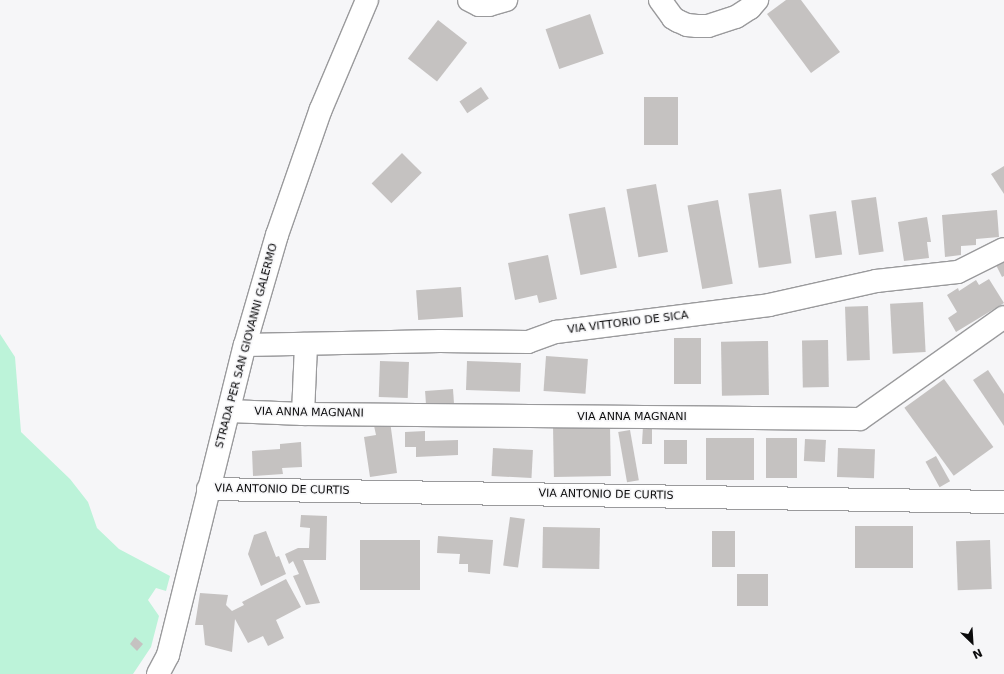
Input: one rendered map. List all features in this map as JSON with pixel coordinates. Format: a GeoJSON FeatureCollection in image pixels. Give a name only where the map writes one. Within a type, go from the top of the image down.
{"type":"FeatureCollection","features":[{"type":"Feature","properties":{"kind":"street","name":"STRADA PER SAN GIOVANNI GALERMO"},"geometry":{"type":"LineString","coordinates":[[158,674],[168,655],[245,345],[277,234],[321,109],[367,0]]}},
{"type":"Feature","properties":{"kind":"street"},"geometry":{"type":"LineString","coordinates":[[469,0],[479,5],[490,5],[506,0]]}},
{"type":"Feature","properties":{"kind":"street"},"geometry":{"type":"LineString","coordinates":[[660,0],[673,18],[687,25],[697,26],[708,26],[736,17],[750,8],[758,0]]}},
{"type":"Feature","properties":{"kind":"street","name":"VIA VITTORIO DE SICA"},"geometry":{"type":"LineString","coordinates":[[245,345],[440,341],[528,342],[556,332],[769,305],[876,281],[958,272],[1004,249]]}},
{"type":"Feature","properties":{"kind":"street","name":"VIA ANNA MAGNANI"},"geometry":{"type":"LineString","coordinates":[[229,411],[302,414],[860,419],[1004,317]]}},
{"type":"Feature","properties":{"kind":"street"},"geometry":{"type":"LineString","coordinates":[[302,414],[306,344]]}},
{"type":"Feature","properties":{"kind":"street","name":"VIA ANTONIO DE CURTIS"},"geometry":{"type":"LineString","coordinates":[[208,489],[1004,502]]}},
{"type":"Feature","properties":{"kind":"green space"},"geometry":{"type":"Polygon","coordinates":[[[0,334],[15,357],[21,432],[70,479],[88,502],[97,528],[119,549],[170,576],[166,591],[156,588],[148,600],[159,616],[151,647],[133,674],[0,674],[0,334]]]}},
{"type":"Feature","properties":{"kind":"building"},"geometry":{"type":"Polygon","coordinates":[[[786,0],[801,0],[840,52],[811,73],[767,14],[786,0]]]}},
{"type":"Feature","properties":{"kind":"building"},"geometry":{"type":"Polygon","coordinates":[[[590,14],[604,54],[559,69],[546,29],[590,14]]]}},
{"type":"Feature","properties":{"kind":"building"},"geometry":{"type":"Polygon","coordinates":[[[438,20],[467,43],[437,81],[408,59],[438,20]]]}},
{"type":"Feature","properties":{"kind":"building"},"geometry":{"type":"Polygon","coordinates":[[[481,87],[489,99],[467,113],[459,102],[481,87]]]}},
{"type":"Feature","properties":{"kind":"building"},"geometry":{"type":"Polygon","coordinates":[[[644,97],[678,97],[678,145],[644,145],[644,97]]]}},
{"type":"Feature","properties":{"kind":"building"},"geometry":{"type":"Polygon","coordinates":[[[402,153],[422,173],[391,203],[372,183],[402,153]]]}},
{"type":"Feature","properties":{"kind":"building"},"geometry":{"type":"Polygon","coordinates":[[[1004,166],[1004,194],[991,174],[1004,166]]]}},
{"type":"Feature","properties":{"kind":"building"},"geometry":{"type":"Polygon","coordinates":[[[656,184],[668,252],[638,257],[626,189],[656,184]]]}},
{"type":"Feature","properties":{"kind":"building"},"geometry":{"type":"Polygon","coordinates":[[[781,189],[791,263],[759,268],[748,194],[781,189]]]}},
{"type":"Feature","properties":{"kind":"building"},"geometry":{"type":"Polygon","coordinates":[[[876,197],[884,251],[859,255],[851,200],[876,197]]]}},
{"type":"Feature","properties":{"kind":"building"},"geometry":{"type":"Polygon","coordinates":[[[718,200],[733,284],[702,289],[687,205],[718,200]]]}},
{"type":"Feature","properties":{"kind":"building"},"geometry":{"type":"Polygon","coordinates":[[[605,207],[617,268],[581,275],[569,214],[605,207]]]}},
{"type":"Feature","properties":{"kind":"building"},"geometry":{"type":"Polygon","coordinates":[[[997,210],[999,237],[976,239],[976,245],[961,246],[961,255],[945,257],[942,215],[997,210]]]}},
{"type":"Feature","properties":{"kind":"building"},"geometry":{"type":"Polygon","coordinates":[[[836,211],[842,255],[815,258],[809,215],[836,211]]]}},
{"type":"Feature","properties":{"kind":"building"},"geometry":{"type":"Polygon","coordinates":[[[927,217],[931,242],[927,242],[929,258],[904,261],[898,222],[927,217]]]}},
{"type":"Feature","properties":{"kind":"building"},"geometry":{"type":"Polygon","coordinates":[[[548,255],[557,299],[539,303],[537,295],[515,300],[508,263],[548,255]]]}},
{"type":"Feature","properties":{"kind":"building"},"geometry":{"type":"Polygon","coordinates":[[[1004,261],[1004,276],[1002,277],[996,265],[1004,261]]]}},
{"type":"Feature","properties":{"kind":"building"},"geometry":{"type":"Polygon","coordinates":[[[989,279],[1004,303],[956,332],[948,318],[957,312],[947,295],[958,288],[959,291],[976,280],[979,285],[989,279]]]}},
{"type":"Feature","properties":{"kind":"building"},"geometry":{"type":"Polygon","coordinates":[[[461,287],[463,317],[418,320],[416,290],[461,287]]]}},
{"type":"Feature","properties":{"kind":"building"},"geometry":{"type":"Polygon","coordinates":[[[923,302],[926,352],[893,354],[890,304],[923,302]]]}},
{"type":"Feature","properties":{"kind":"building"},"geometry":{"type":"Polygon","coordinates":[[[868,306],[870,360],[847,361],[845,307],[868,306]]]}},
{"type":"Feature","properties":{"kind":"building"},"geometry":{"type":"Polygon","coordinates":[[[674,338],[701,338],[701,384],[674,384],[674,338]]]}},
{"type":"Feature","properties":{"kind":"building"},"geometry":{"type":"Polygon","coordinates":[[[802,340],[828,340],[829,387],[803,387],[802,340]]]}},
{"type":"Feature","properties":{"kind":"building"},"geometry":{"type":"Polygon","coordinates":[[[768,341],[769,395],[722,396],[721,342],[768,341]]]}},
{"type":"Feature","properties":{"kind":"building"},"geometry":{"type":"Polygon","coordinates":[[[546,356],[588,359],[585,394],[544,391],[546,356]]]}},
{"type":"Feature","properties":{"kind":"building"},"geometry":{"type":"Polygon","coordinates":[[[380,361],[409,362],[408,398],[379,397],[380,361]]]}},
{"type":"Feature","properties":{"kind":"building"},"geometry":{"type":"Polygon","coordinates":[[[467,361],[521,363],[520,392],[466,390],[467,361]]]}},
{"type":"Feature","properties":{"kind":"building"},"geometry":{"type":"Polygon","coordinates":[[[988,370],[1004,394],[1004,426],[973,380],[988,370]]]}},
{"type":"Feature","properties":{"kind":"building"},"geometry":{"type":"Polygon","coordinates":[[[944,379],[993,447],[954,476],[904,408],[944,379]]]}},
{"type":"Feature","properties":{"kind":"building"},"geometry":{"type":"Polygon","coordinates":[[[453,389],[454,404],[426,406],[425,391],[453,389]]]}},
{"type":"Feature","properties":{"kind":"building"},"geometry":{"type":"Polygon","coordinates":[[[373,421],[390,421],[397,473],[370,477],[364,437],[376,435],[373,421]]]}},
{"type":"Feature","properties":{"kind":"building"},"geometry":{"type":"Polygon","coordinates":[[[610,425],[611,476],[554,477],[553,426],[610,425]]]}},
{"type":"Feature","properties":{"kind":"building"},"geometry":{"type":"Polygon","coordinates":[[[643,426],[652,427],[652,444],[642,444],[643,426]]]}},
{"type":"Feature","properties":{"kind":"building"},"geometry":{"type":"Polygon","coordinates":[[[630,430],[639,480],[627,482],[618,432],[630,430]]]}},
{"type":"Feature","properties":{"kind":"building"},"geometry":{"type":"Polygon","coordinates":[[[425,431],[425,441],[458,440],[458,455],[416,457],[416,447],[405,447],[405,432],[425,431]]]}},
{"type":"Feature","properties":{"kind":"building"},"geometry":{"type":"Polygon","coordinates":[[[706,438],[754,438],[754,480],[706,480],[706,438]]]}},
{"type":"Feature","properties":{"kind":"building"},"geometry":{"type":"Polygon","coordinates":[[[766,438],[797,438],[797,478],[766,478],[766,438]]]}},
{"type":"Feature","properties":{"kind":"building"},"geometry":{"type":"Polygon","coordinates":[[[805,439],[826,440],[825,462],[804,461],[805,439]]]}},
{"type":"Feature","properties":{"kind":"building"},"geometry":{"type":"Polygon","coordinates":[[[664,440],[687,440],[687,464],[664,464],[664,440]]]}},
{"type":"Feature","properties":{"kind":"building"},"geometry":{"type":"Polygon","coordinates":[[[301,442],[302,467],[282,468],[283,474],[253,476],[252,451],[280,449],[280,444],[301,442]]]}},
{"type":"Feature","properties":{"kind":"building"},"geometry":{"type":"Polygon","coordinates":[[[493,448],[533,450],[531,478],[492,476],[493,448]]]}},
{"type":"Feature","properties":{"kind":"building"},"geometry":{"type":"Polygon","coordinates":[[[838,448],[875,449],[874,478],[837,477],[838,448]]]}},
{"type":"Feature","properties":{"kind":"building"},"geometry":{"type":"Polygon","coordinates":[[[936,456],[950,481],[940,487],[926,462],[936,456]]]}},
{"type":"Feature","properties":{"kind":"building"},"geometry":{"type":"Polygon","coordinates":[[[301,515],[327,516],[326,560],[303,560],[320,603],[306,605],[293,576],[299,574],[293,561],[289,564],[285,554],[298,548],[309,548],[310,528],[300,527],[301,515]]]}},
{"type":"Feature","properties":{"kind":"building"},"geometry":{"type":"Polygon","coordinates":[[[510,517],[525,519],[518,568],[503,566],[510,517]]]}},
{"type":"Feature","properties":{"kind":"building"},"geometry":{"type":"Polygon","coordinates":[[[855,526],[913,526],[913,568],[855,568],[855,526]]]}},
{"type":"Feature","properties":{"kind":"building"},"geometry":{"type":"Polygon","coordinates":[[[543,527],[600,528],[599,569],[542,568],[543,527]]]}},
{"type":"Feature","properties":{"kind":"building"},"geometry":{"type":"Polygon","coordinates":[[[266,531],[276,557],[279,556],[286,574],[261,586],[248,554],[254,535],[266,531]]]}},
{"type":"Feature","properties":{"kind":"building"},"geometry":{"type":"Polygon","coordinates":[[[712,531],[735,531],[735,567],[712,567],[712,531]]]}},
{"type":"Feature","properties":{"kind":"building"},"geometry":{"type":"Polygon","coordinates":[[[438,536],[493,540],[490,574],[468,572],[468,564],[459,564],[460,554],[437,553],[438,536]]]}},
{"type":"Feature","properties":{"kind":"building"},"geometry":{"type":"Polygon","coordinates":[[[360,540],[420,540],[420,590],[360,590],[360,540]]]}},
{"type":"Feature","properties":{"kind":"building"},"geometry":{"type":"Polygon","coordinates":[[[990,540],[992,589],[958,590],[956,541],[990,540]]]}},
{"type":"Feature","properties":{"kind":"building"},"geometry":{"type":"Polygon","coordinates":[[[737,574],[768,574],[768,606],[737,606],[737,574]]]}},
{"type":"Feature","properties":{"kind":"building"},"geometry":{"type":"Polygon","coordinates":[[[286,579],[301,607],[276,620],[284,638],[268,646],[263,636],[248,643],[235,619],[232,652],[205,645],[203,625],[195,625],[200,593],[228,595],[226,605],[232,611],[244,605],[242,602],[286,579]]]}},
{"type":"Feature","properties":{"kind":"building"},"geometry":{"type":"Polygon","coordinates":[[[135,637],[143,644],[137,651],[130,644],[135,637]]]}}]}
